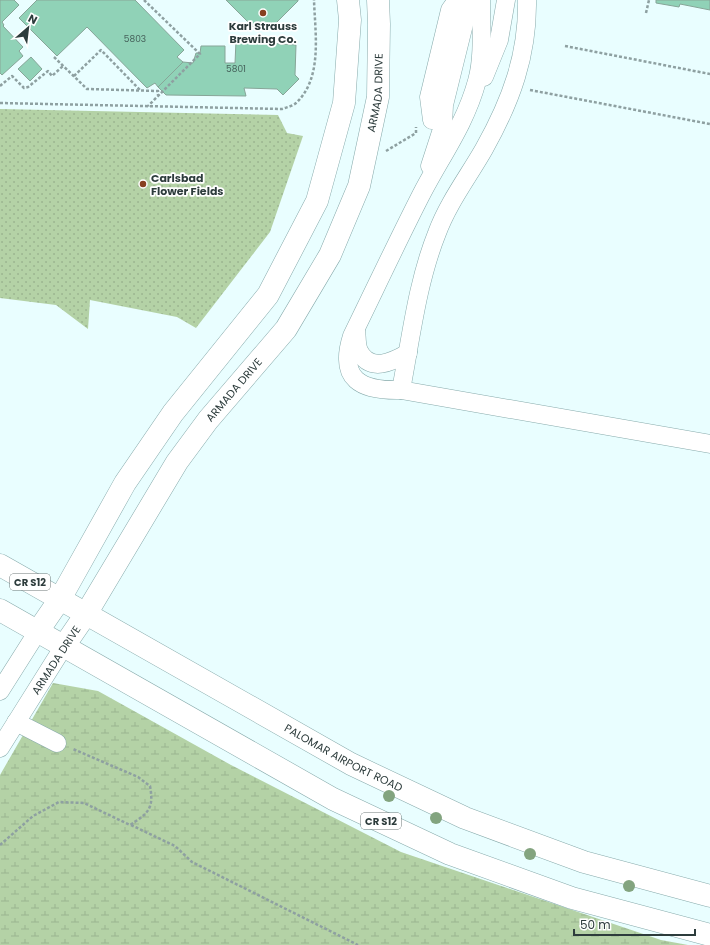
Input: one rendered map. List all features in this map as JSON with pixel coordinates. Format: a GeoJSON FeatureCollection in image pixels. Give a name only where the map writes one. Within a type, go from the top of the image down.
{"type":"FeatureCollection","features":[{"type":"Feature","properties":{"kind":"main road"},"geometry":{"type":"LineString","coordinates":[[38,632],[60,599],[125,483],[173,413],[268,295],[317,200],[344,103],[350,20],[348,0]]}},
{"type":"Feature","properties":{"kind":"main road","name":"ARMADA DRIVE"},"geometry":{"type":"LineString","coordinates":[[64,646],[86,614],[177,462],[208,420],[286,329],[330,255],[358,186],[378,97],[378,0]]}},
{"type":"Feature","properties":{"kind":"main road","name":"PALOMAR AIRPORT ROAD"},"geometry":{"type":"LineString","coordinates":[[0,565],[351,764],[465,818],[584,862],[710,896]]}},
{"type":"Feature","properties":{"kind":"main road","name":"CR S12"},"geometry":{"type":"LineString","coordinates":[[0,610],[334,798],[450,854],[572,898],[710,935]]}},
{"type":"Feature","properties":{"kind":"lane"},"geometry":{"type":"LineString","coordinates":[[478,80],[488,21],[487,0]]}},
{"type":"Feature","properties":{"kind":"lane"},"geometry":{"type":"LineString","coordinates":[[401,390],[420,287],[437,233],[448,207],[489,140],[506,105],[522,61],[528,23],[528,0]]}},
{"type":"Feature","properties":{"kind":"lane"},"geometry":{"type":"LineString","coordinates":[[467,2],[481,59]]}},
{"type":"Feature","properties":{"kind":"lane"},"geometry":{"type":"LineString","coordinates":[[430,123],[455,108],[465,65],[468,39],[467,2]]}},
{"type":"Feature","properties":{"kind":"lane"},"geometry":{"type":"LineString","coordinates":[[422,194],[430,123],[429,97],[450,10],[467,2]]}},
{"type":"Feature","properties":{"kind":"lane"},"geometry":{"type":"LineString","coordinates":[[470,104],[491,42],[497,9],[503,2]]}},
{"type":"Feature","properties":{"kind":"lane"},"geometry":{"type":"LineString","coordinates":[[503,2],[499,40],[486,72],[452,144],[422,194],[356,328],[347,351],[347,364],[354,377],[363,385],[387,390],[401,390],[710,444]]}},
{"type":"Feature","properties":{"kind":"lane"},"geometry":{"type":"LineString","coordinates":[[356,328],[358,350],[365,358],[374,364],[392,362],[408,353]]}},
{"type":"Feature","properties":{"kind":"lane"},"geometry":{"type":"LineString","coordinates":[[0,692],[38,632]]}},
{"type":"Feature","properties":{"kind":"lane","name":"ARMADA DRIVE"},"geometry":{"type":"LineString","coordinates":[[0,748],[64,646]]}},
{"type":"Feature","properties":{"kind":"lane"},"geometry":{"type":"LineString","coordinates":[[16,722],[57,743]]}},
{"type":"Feature","properties":{"kind":"path"},"geometry":{"type":"LineString","coordinates":[[144,0],[200,54],[148,107]]}},
{"type":"Feature","properties":{"kind":"path"},"geometry":{"type":"LineString","coordinates":[[0,103],[282,109],[295,104],[308,89],[315,60],[314,0]]}},
{"type":"Feature","properties":{"kind":"path"},"geometry":{"type":"LineString","coordinates":[[646,12],[649,0]]}},
{"type":"Feature","properties":{"kind":"path"},"geometry":{"type":"LineString","coordinates":[[565,46],[710,74]]}},
{"type":"Feature","properties":{"kind":"path"},"geometry":{"type":"LineString","coordinates":[[74,76],[101,50],[140,90]]}},
{"type":"Feature","properties":{"kind":"path"},"geometry":{"type":"LineString","coordinates":[[54,57],[87,89],[158,90],[158,96]]}},
{"type":"Feature","properties":{"kind":"path"},"geometry":{"type":"LineString","coordinates":[[0,86],[12,76],[24,88],[28,87],[48,72],[52,76],[63,66]]}},
{"type":"Feature","properties":{"kind":"path"},"geometry":{"type":"LineString","coordinates":[[522,89],[710,124]]}},
{"type":"Feature","properties":{"kind":"path"},"geometry":{"type":"LineString","coordinates":[[385,151],[430,123]]}},
{"type":"Feature","properties":{"kind":"path"},"geometry":{"type":"LineString","coordinates":[[57,743],[138,777],[150,786],[153,800],[147,815],[130,824]]}},
{"type":"Feature","properties":{"kind":"path"},"geometry":{"type":"LineString","coordinates":[[0,845],[33,816],[59,802],[84,803],[175,846],[192,862],[358,945]]}},
{"type":"Feature","properties":{"kind":"green space","name":"Carlsbad Flower Fields"},"geometry":{"type":"Polygon","coordinates":[[[0,109],[278,115],[287,133],[303,136],[270,232],[196,328],[177,317],[90,300],[88,329],[56,305],[0,298],[0,109]]]}},
{"type":"Feature","properties":{"kind":"green space"},"geometry":{"type":"Polygon","coordinates":[[[53,683],[98,691],[231,765],[401,852],[661,940],[688,945],[0,945],[0,775],[53,683]]]}},
{"type":"Feature","properties":{"kind":"building"},"geometry":{"type":"Polygon","coordinates":[[[0,0],[14,0],[19,5],[2,22],[4,25],[3,26],[23,47],[19,51],[23,56],[2,75],[0,73],[0,0]]]}},
{"type":"Feature","properties":{"kind":"building"},"geometry":{"type":"Polygon","coordinates":[[[37,0],[135,0],[184,50],[177,57],[183,62],[158,87],[155,83],[147,88],[87,27],[57,56],[19,18],[37,0]]]}},
{"type":"Feature","properties":{"kind":"building","name":"Karl Strauss Brewing Co."},"geometry":{"type":"Polygon","coordinates":[[[226,0],[298,1],[268,31],[261,25],[255,29],[226,0]]]}},
{"type":"Feature","properties":{"kind":"building"},"geometry":{"type":"Polygon","coordinates":[[[656,0],[710,0],[710,10],[680,4],[679,7],[656,3],[656,0]]]}},
{"type":"Feature","properties":{"kind":"building"},"geometry":{"type":"Polygon","coordinates":[[[236,41],[296,45],[295,75],[299,79],[283,95],[277,89],[244,88],[246,96],[166,95],[158,87],[183,62],[193,63],[196,53],[200,53],[201,46],[225,46],[225,63],[235,63],[236,41]]]}},
{"type":"Feature","properties":{"kind":"building"},"geometry":{"type":"Polygon","coordinates":[[[31,57],[42,69],[30,81],[18,69],[31,57]]]}},
{"type":"Feature","properties":{"kind":"place","name":"Karl Strauss Brewing Co."},"geometry":{"type":"Point","coordinates":[263,13]}},
{"type":"Feature","properties":{"kind":"place","name":"Carlsbad Flower Fields"},"geometry":{"type":"Point","coordinates":[143,184]}}]}
